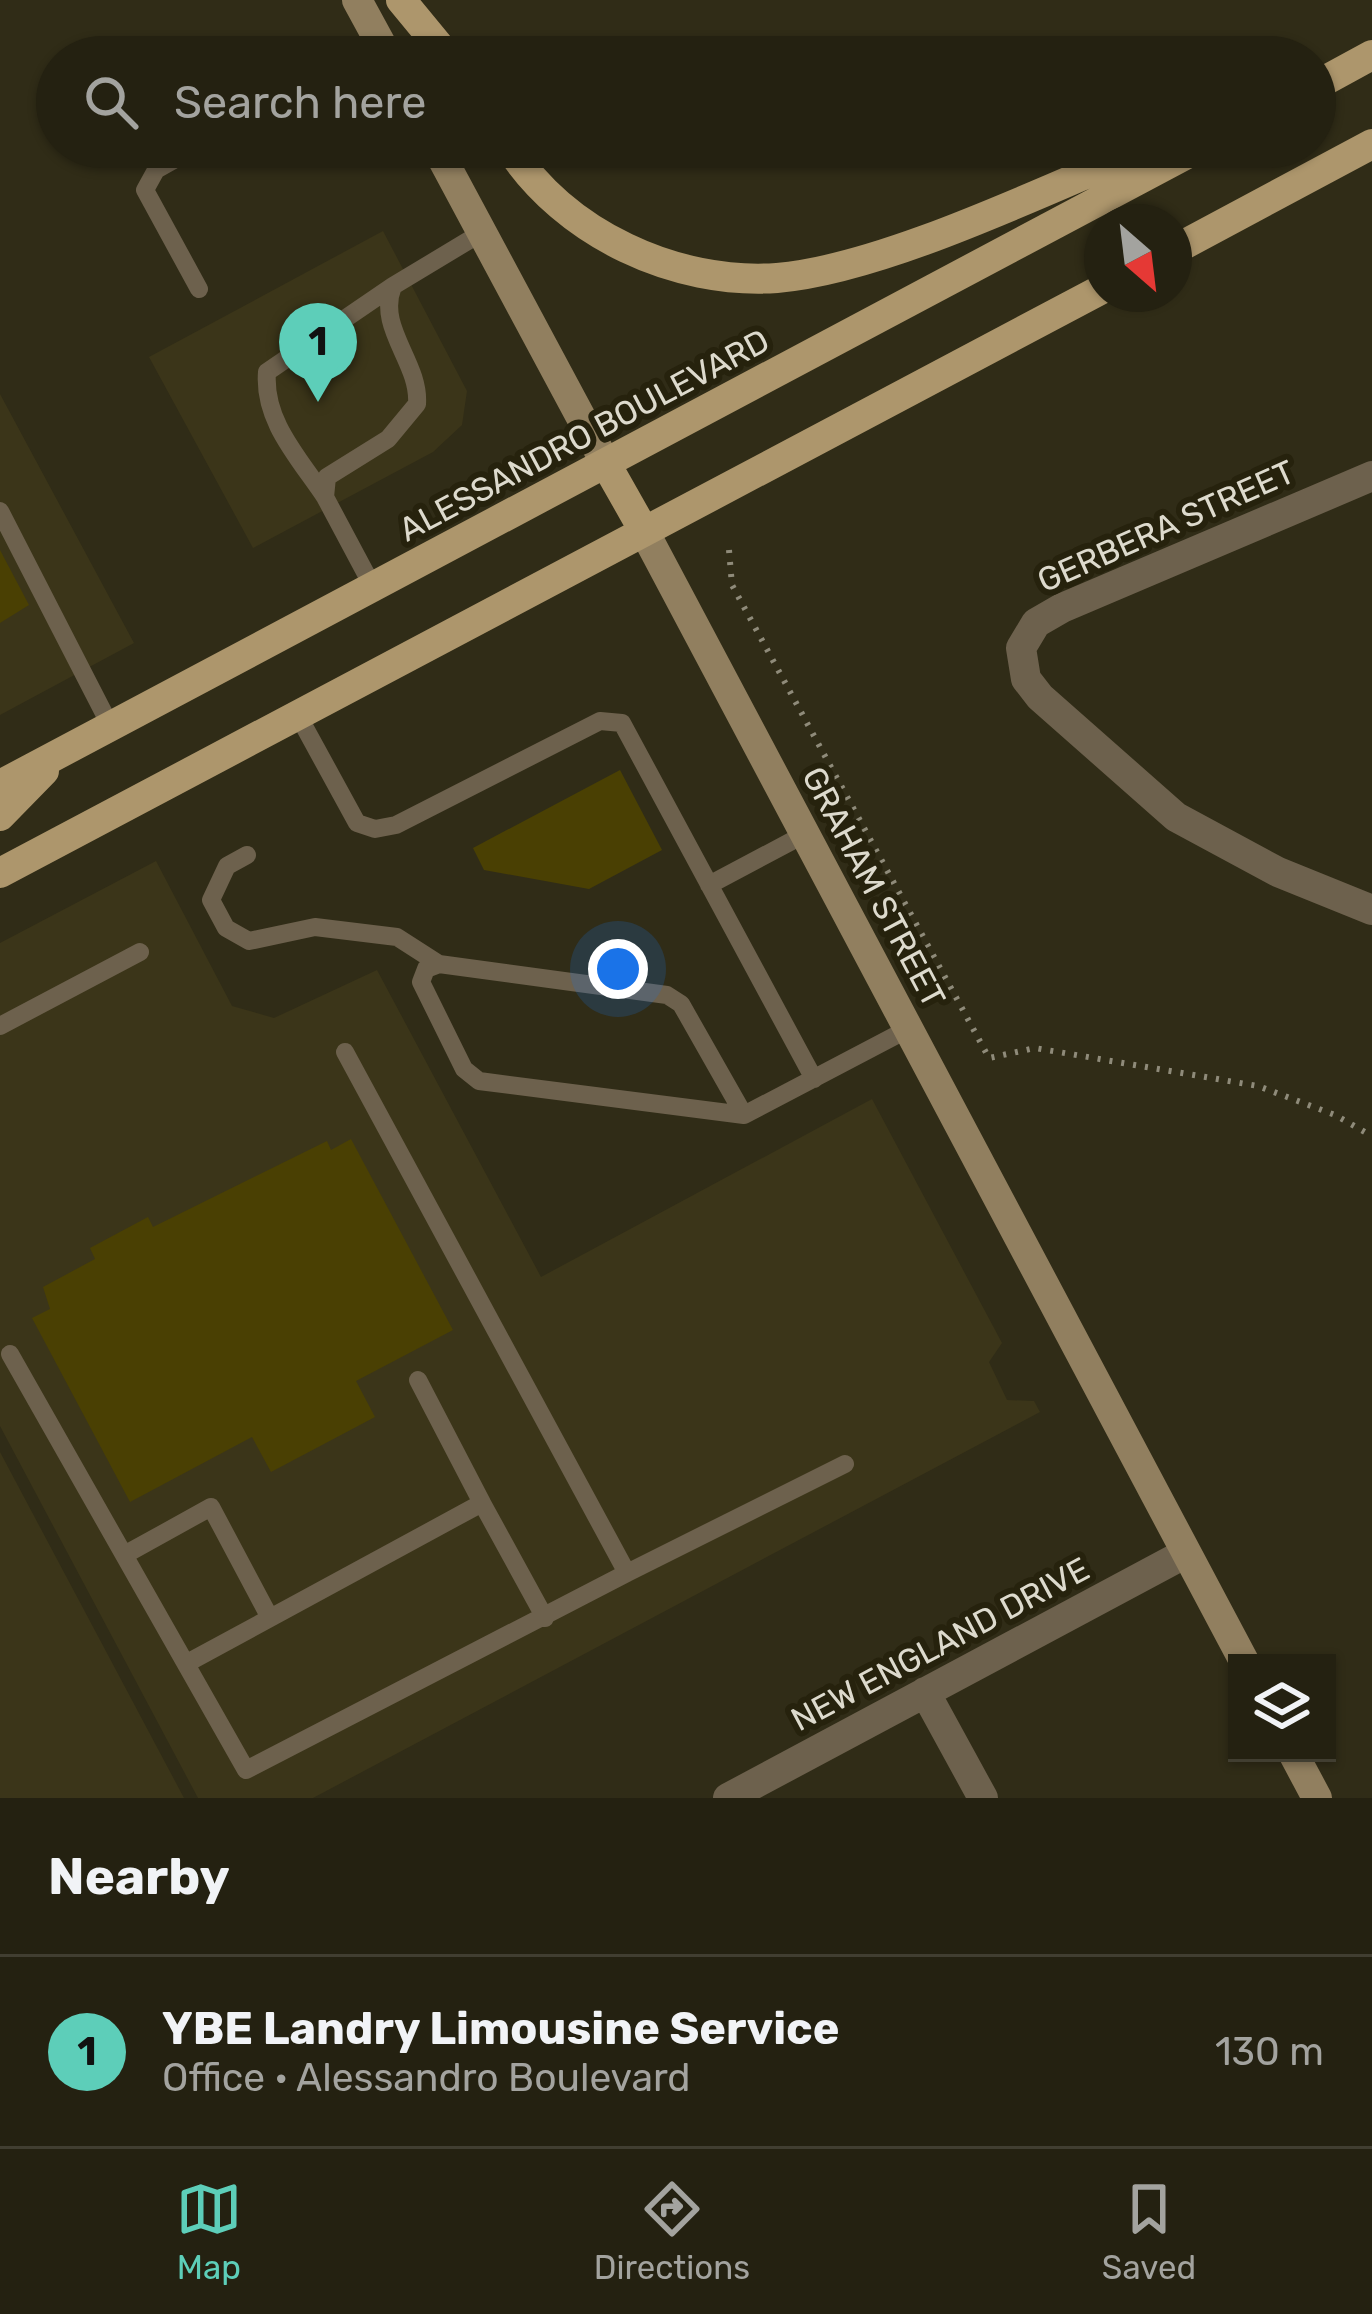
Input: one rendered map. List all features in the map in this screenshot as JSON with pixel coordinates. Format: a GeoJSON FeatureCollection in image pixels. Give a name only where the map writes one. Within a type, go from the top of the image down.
{"type":"FeatureCollection","features":[{"type":"Feature","properties":{"kind":"main road"},"geometry":{"type":"LineString","coordinates":[[401,0],[431,36]]}},
{"type":"Feature","properties":{"kind":"main road"},"geometry":{"type":"LineString","coordinates":[[1336,62],[1372,45]]}},
{"type":"Feature","properties":{"kind":"main road"},"geometry":{"type":"LineString","coordinates":[[1336,75],[1372,56]]}},
{"type":"Feature","properties":{"kind":"main road"},"geometry":{"type":"LineString","coordinates":[[1336,163],[1372,144]]}},
{"type":"Feature","properties":{"kind":"main road"},"geometry":{"type":"LineString","coordinates":[[528,168],[566,210],[621,248],[704,274],[778,278],[857,260],[1097,168]]}},
{"type":"Feature","properties":{"kind":"main road","name":"ALESSANDRO BOULEVARD"},"geometry":{"type":"LineString","coordinates":[[0,785],[1161,168]]}},
{"type":"Feature","properties":{"kind":"main road"},"geometry":{"type":"LineString","coordinates":[[1192,240],[1327,168]]}},
{"type":"Feature","properties":{"kind":"main road"},"geometry":{"type":"LineString","coordinates":[[0,873],[1084,299]]}},
{"type":"Feature","properties":{"kind":"main road","name":"GRAHAM STREET"},"geometry":{"type":"LineString","coordinates":[[605,464],[644,531]]}},
{"type":"Feature","properties":{"kind":"main road"},"geometry":{"type":"LineString","coordinates":[[0,816],[64,750]]}},
{"type":"Feature","properties":{"kind":"street"},"geometry":{"type":"LineString","coordinates":[[358,0],[370,36]]}},
{"type":"Feature","properties":{"kind":"street","name":"GRAHAM STREET"},"geometry":{"type":"LineString","coordinates":[[447,168],[605,464]]}},
{"type":"Feature","properties":{"kind":"street","name":"GERBERA STREET"},"geometry":{"type":"LineString","coordinates":[[1372,476],[1062,608],[1036,623],[1021,648],[1026,679],[1040,697],[1131,783],[1176,818],[1278,872],[1372,910]]}},
{"type":"Feature","properties":{"kind":"street","name":"GRAHAM STREET"},"geometry":{"type":"LineString","coordinates":[[644,531],[1240,1654]]}},
{"type":"Feature","properties":{"kind":"street","name":"NEW ENGLAND DRIVE"},"geometry":{"type":"LineString","coordinates":[[728,1798],[1186,1553]]}},
{"type":"Feature","properties":{"kind":"street"},"geometry":{"type":"LineString","coordinates":[[926,1693],[983,1798]]}},
{"type":"Feature","properties":{"kind":"street"},"geometry":{"type":"LineString","coordinates":[[1298,1762],[1317,1798]]}},
{"type":"Feature","properties":{"kind":"lane"},"geometry":{"type":"LineString","coordinates":[[160,168],[145,190],[199,289]]}},
{"type":"Feature","properties":{"kind":"lane"},"geometry":{"type":"LineString","coordinates":[[373,587],[325,496],[276,425],[265,396],[267,372],[393,286],[482,233]]}},
{"type":"Feature","properties":{"kind":"lane"},"geometry":{"type":"LineString","coordinates":[[325,496],[327,477],[388,439],[417,404],[412,369],[390,324],[387,302],[393,286]]}},
{"type":"Feature","properties":{"kind":"lane"},"geometry":{"type":"LineString","coordinates":[[0,511],[111,727]]}},
{"type":"Feature","properties":{"kind":"lane"},"geometry":{"type":"LineString","coordinates":[[299,717],[357,823],[375,829],[396,825],[610,718],[622,723],[814,1079]]}},
{"type":"Feature","properties":{"kind":"lane"},"geometry":{"type":"LineString","coordinates":[[710,885],[805,834]]}},
{"type":"Feature","properties":{"kind":"lane"},"geometry":{"type":"LineString","coordinates":[[248,855],[227,866],[211,900],[226,928],[249,941],[315,928],[397,937],[439,964],[667,995],[681,1004],[744,1115]]}},
{"type":"Feature","properties":{"kind":"lane"},"geometry":{"type":"LineString","coordinates":[[0,1027],[140,952]]}},
{"type":"Feature","properties":{"kind":"lane"},"geometry":{"type":"LineString","coordinates":[[439,964],[426,969],[421,982],[464,1069],[479,1081],[744,1115],[908,1029]]}},
{"type":"Feature","properties":{"kind":"lane"},"geometry":{"type":"LineString","coordinates":[[345,1052],[627,1574]]}},
{"type":"Feature","properties":{"kind":"lane"},"geometry":{"type":"LineString","coordinates":[[10,1354],[189,1662],[246,1770],[845,1464]]}},
{"type":"Feature","properties":{"kind":"lane"},"geometry":{"type":"LineString","coordinates":[[418,1380],[544,1618]]}},
{"type":"Feature","properties":{"kind":"lane"},"geometry":{"type":"LineString","coordinates":[[189,1662],[482,1503]]}},
{"type":"Feature","properties":{"kind":"lane"},"geometry":{"type":"LineString","coordinates":[[126,1554],[211,1507],[270,1618]]}},
{"type":"Feature","properties":{"kind":"path"},"geometry":{"type":"LineString","coordinates":[[729,550],[732,585],[989,1058],[1035,1048],[1258,1086],[1335,1115],[1372,1136]]}},
{"type":"Feature","properties":{"kind":"shaded area"},"geometry":{"type":"Polygon","coordinates":[[[383,231],[467,391],[462,425],[433,452],[253,548],[149,357],[383,231]]]}},
{"type":"Feature","properties":{"kind":"shaded area"},"geometry":{"type":"Polygon","coordinates":[[[0,394],[134,643],[0,715],[0,394]]]}},
{"type":"Feature","properties":{"kind":"shaded area"},"geometry":{"type":"Polygon","coordinates":[[[156,861],[232,1006],[274,1018],[377,970],[541,1277],[872,1099],[1002,1343],[989,1362],[1007,1400],[1034,1401],[1040,1412],[313,1798],[198,1798],[0,1426],[0,943],[156,861]]]}},
{"type":"Feature","properties":{"kind":"shaded area"},"geometry":{"type":"Polygon","coordinates":[[[0,1452],[184,1798],[0,1798],[0,1452]]]}},
{"type":"Feature","properties":{"kind":"building"},"geometry":{"type":"Polygon","coordinates":[[[0,550],[29,605],[0,623],[0,550]]]}},
{"type":"Feature","properties":{"kind":"building"},"geometry":{"type":"Polygon","coordinates":[[[620,770],[662,850],[589,889],[484,870],[473,848],[620,770]]]}},
{"type":"Feature","properties":{"kind":"building"},"geometry":{"type":"Polygon","coordinates":[[[351,1139],[453,1330],[356,1381],[375,1417],[271,1472],[252,1437],[130,1502],[32,1318],[50,1309],[43,1287],[95,1259],[90,1248],[148,1217],[153,1227],[327,1141],[331,1150],[351,1139]]]}},
{"type":"Feature","properties":{"kind":"place","name":"YBE Landry Limousine Service"},"geometry":{"type":"Point","coordinates":[318,402]}}]}
